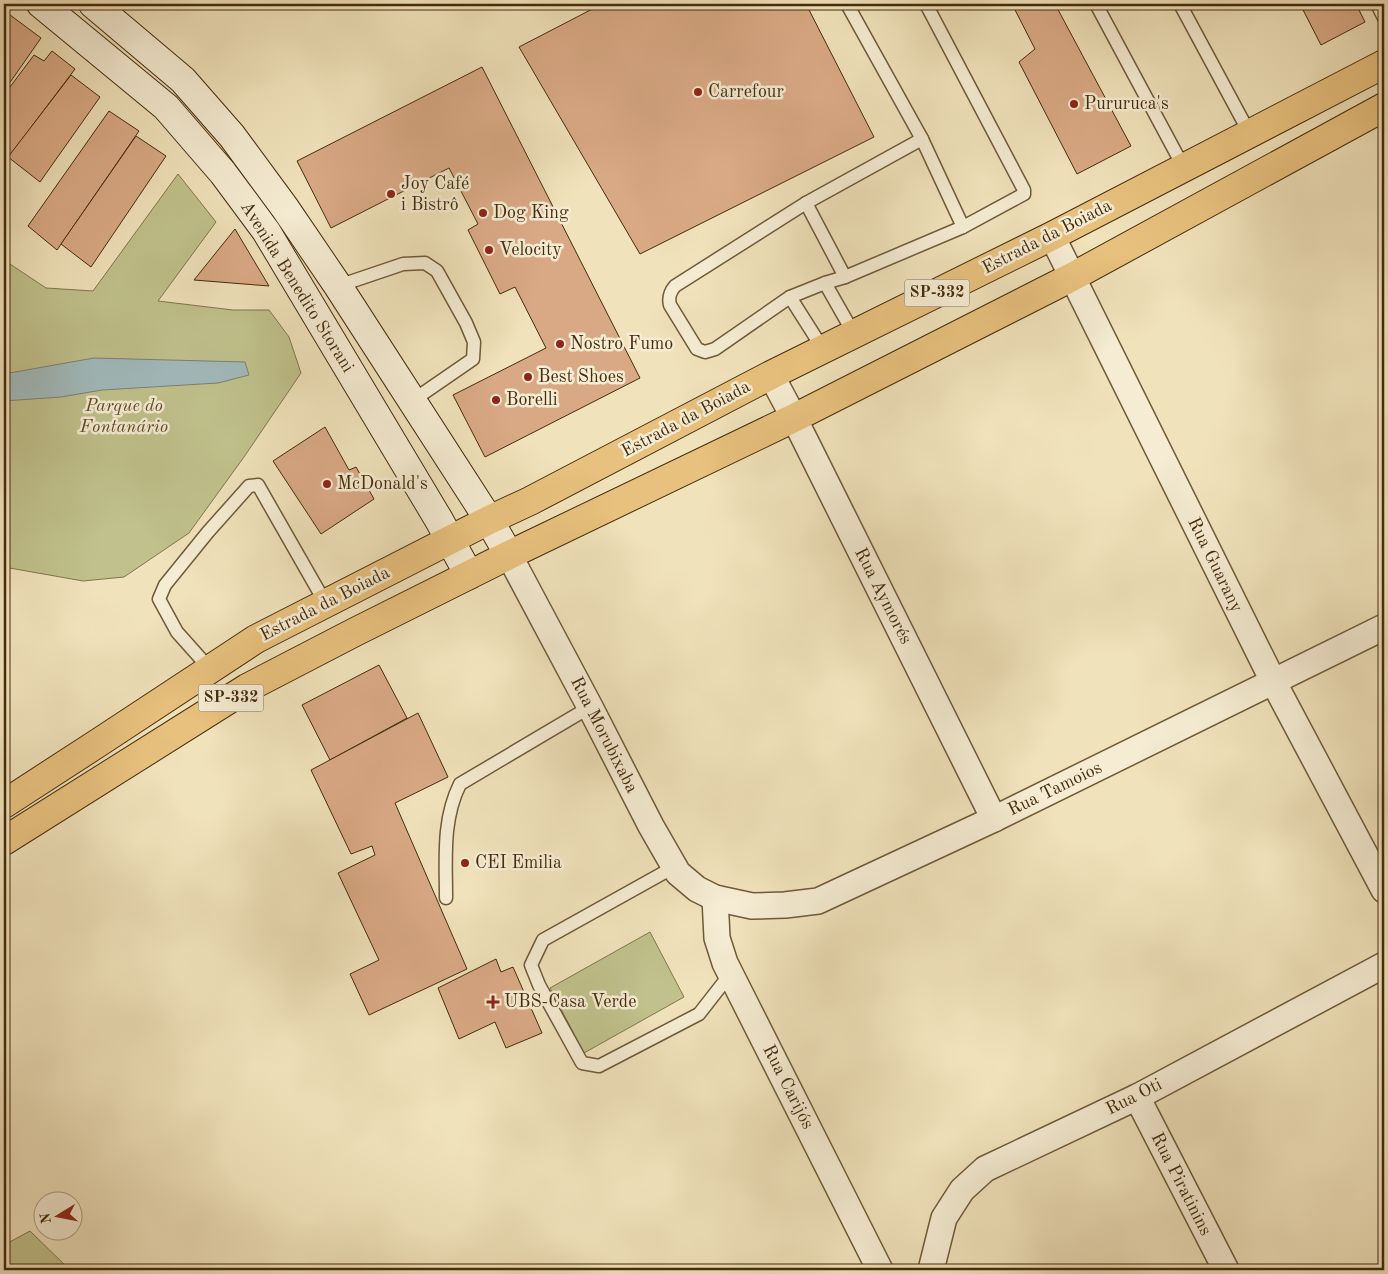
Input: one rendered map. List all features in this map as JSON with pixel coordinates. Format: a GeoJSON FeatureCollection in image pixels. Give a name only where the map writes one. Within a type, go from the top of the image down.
{"type":"FeatureCollection","features":[{"type":"Feature","properties":{"kind":"main road","name":"Avenida Benedito Storani"},"geometry":{"type":"LineString","coordinates":[[41,4],[166,107],[223,173],[266,231],[439,520],[469,575]]}},
{"type":"Feature","properties":{"kind":"main road","name":"Avenida Benedito Storani"},"geometry":{"type":"LineString","coordinates":[[93,4],[183,80],[226,129],[285,208],[338,286],[489,520],[509,555]]}},
{"type":"Feature","properties":{"kind":"main road","name":"Estrada da Boiada"},"geometry":{"type":"LineString","coordinates":[[4,804],[256,639],[449,540],[530,501],[771,375],[1052,236],[1384,64]]}},
{"type":"Feature","properties":{"kind":"main road","name":"SP-332"},"geometry":{"type":"LineString","coordinates":[[4,841],[248,688],[509,555],[794,418],[1072,277],[1384,107]]}},
{"type":"Feature","properties":{"kind":"street","name":"Rua Guarany"},"geometry":{"type":"LineString","coordinates":[[1052,236],[1273,681],[1384,890]]}},
{"type":"Feature","properties":{"kind":"street","name":"Rua Aymorés"},"geometry":{"type":"LineString","coordinates":[[771,375],[994,819]]}},
{"type":"Feature","properties":{"kind":"street","name":"Rua Morubixaba"},"geometry":{"type":"LineString","coordinates":[[509,555],[674,867],[678,873],[697,889],[715,898]]}},
{"type":"Feature","properties":{"kind":"street","name":"Rua Tamoios"},"geometry":{"type":"LineString","coordinates":[[715,898],[752,906],[786,905],[818,901],[994,819],[1384,627]]}},
{"type":"Feature","properties":{"kind":"street","name":"Rua Carijós"},"geometry":{"type":"LineString","coordinates":[[715,898],[717,938],[725,963],[880,1270]]}},
{"type":"Feature","properties":{"kind":"street","name":"Rua Oti"},"geometry":{"type":"LineString","coordinates":[[931,1270],[944,1218],[962,1190],[984,1169],[1136,1097],[1384,965]]}},
{"type":"Feature","properties":{"kind":"street","name":"Rua Piratinins"},"geometry":{"type":"LineString","coordinates":[[1136,1097],[1226,1270]]}},
{"type":"Feature","properties":{"kind":"lane"},"geometry":{"type":"LineString","coordinates":[[847,4],[922,139],[963,227]]}},
{"type":"Feature","properties":{"kind":"lane"},"geometry":{"type":"LineString","coordinates":[[922,139],[806,203],[675,286],[670,292],[670,305],[697,349],[705,352],[715,349],[790,297],[845,277],[963,227],[1024,194],[1024,190],[926,4]]}},
{"type":"Feature","properties":{"kind":"lane"},"geometry":{"type":"LineString","coordinates":[[1096,4],[1184,168]]}},
{"type":"Feature","properties":{"kind":"lane"},"geometry":{"type":"LineString","coordinates":[[1180,4],[1250,134]]}},
{"type":"Feature","properties":{"kind":"lane"},"geometry":{"type":"LineString","coordinates":[[1377,4],[1384,18]]}},
{"type":"Feature","properties":{"kind":"lane"},"geometry":{"type":"LineString","coordinates":[[806,203],[845,277]]}},
{"type":"Feature","properties":{"kind":"lane"},"geometry":{"type":"LineString","coordinates":[[338,286],[404,264],[425,262],[437,271],[474,342],[473,359],[412,401]]}},
{"type":"Feature","properties":{"kind":"lane"},"geometry":{"type":"LineString","coordinates":[[825,283],[854,334]]}},
{"type":"Feature","properties":{"kind":"lane"},"geometry":{"type":"LineString","coordinates":[[790,297],[823,349]]}},
{"type":"Feature","properties":{"kind":"lane"},"geometry":{"type":"LineString","coordinates":[[210,669],[177,632],[159,599],[165,585],[208,532],[249,486],[258,486],[326,604]]}},
{"type":"Feature","properties":{"kind":"lane"},"geometry":{"type":"LineString","coordinates":[[446,898],[446,826],[452,800],[460,784],[590,707]]}},
{"type":"Feature","properties":{"kind":"lane"},"geometry":{"type":"LineString","coordinates":[[674,867],[543,940],[531,965],[582,1063],[598,1066],[699,1014],[731,973]]}},
{"type":"Feature","properties":{"kind":"green space","name":"Parque do Fontanário"},"geometry":{"type":"Polygon","coordinates":[[[178,174],[216,222],[158,301],[233,310],[269,310],[289,337],[301,373],[189,533],[124,577],[83,581],[4,567],[4,260],[46,288],[93,291],[178,174]]]}},
{"type":"Feature","properties":{"kind":"green space"},"geometry":{"type":"Polygon","coordinates":[[[650,932],[684,997],[584,1053],[550,988],[650,932]]]}},
{"type":"Feature","properties":{"kind":"green space"},"geometry":{"type":"Polygon","coordinates":[[[30,1231],[32,1233],[32,1242],[41,1242],[70,1270],[4,1270],[4,1245],[30,1231]]]}},
{"type":"Feature","properties":{"kind":"water"},"geometry":{"type":"Polygon","coordinates":[[[94,358],[245,362],[249,375],[218,383],[102,390],[61,397],[4,401],[4,374],[94,358]]]}},
{"type":"Feature","properties":{"kind":"building"},"geometry":{"type":"Polygon","coordinates":[[[189,4],[202,4],[194,10],[189,4]]]}},
{"type":"Feature","properties":{"kind":"building","name":"Carrefour"},"geometry":{"type":"Polygon","coordinates":[[[602,4],[806,4],[874,137],[640,254],[519,47],[602,4]]]}},
{"type":"Feature","properties":{"kind":"building","name":"Pururuca's"},"geometry":{"type":"Polygon","coordinates":[[[1012,4],[1055,4],[1131,146],[1077,174],[1019,62],[1035,49],[1012,4]]]}},
{"type":"Feature","properties":{"kind":"building"},"geometry":{"type":"Polygon","coordinates":[[[1300,4],[1356,4],[1365,22],[1321,45],[1300,4]]]}},
{"type":"Feature","properties":{"kind":"building"},"geometry":{"type":"Polygon","coordinates":[[[6,12],[41,38],[4,91],[4,16],[6,12]]]}},
{"type":"Feature","properties":{"kind":"building"},"geometry":{"type":"Polygon","coordinates":[[[52,51],[75,69],[4,163],[4,95],[34,55],[44,61],[52,51]]]}},
{"type":"Feature","properties":{"kind":"building"},"geometry":{"type":"Polygon","coordinates":[[[482,67],[640,378],[485,457],[453,395],[546,348],[515,287],[500,294],[468,230],[478,224],[449,168],[331,228],[297,161],[482,67]]]}},
{"type":"Feature","properties":{"kind":"building"},"geometry":{"type":"Polygon","coordinates":[[[71,75],[100,97],[40,182],[8,157],[71,75]]]}},
{"type":"Feature","properties":{"kind":"building"},"geometry":{"type":"Polygon","coordinates":[[[109,111],[139,131],[57,250],[28,226],[109,111]]]}},
{"type":"Feature","properties":{"kind":"building"},"geometry":{"type":"Polygon","coordinates":[[[136,136],[166,156],[91,267],[61,244],[136,136]]]}},
{"type":"Feature","properties":{"kind":"building"},"geometry":{"type":"Polygon","coordinates":[[[235,229],[269,286],[194,280],[235,229]]]}},
{"type":"Feature","properties":{"kind":"building","name":"McDonald's"},"geometry":{"type":"Polygon","coordinates":[[[325,427],[349,470],[356,467],[374,499],[321,534],[273,461],[325,427]]]}},
{"type":"Feature","properties":{"kind":"building"},"geometry":{"type":"Polygon","coordinates":[[[379,665],[407,718],[330,760],[302,705],[379,665]]]}},
{"type":"Feature","properties":{"kind":"building"},"geometry":{"type":"Polygon","coordinates":[[[418,713],[448,777],[395,803],[467,969],[369,1015],[350,974],[379,960],[338,873],[375,855],[372,846],[351,854],[311,770],[418,713]]]}},
{"type":"Feature","properties":{"kind":"building"},"geometry":{"type":"Polygon","coordinates":[[[496,959],[501,972],[513,967],[542,1033],[506,1048],[495,1022],[459,1039],[438,988],[496,959]]]}},
{"type":"Feature","properties":{"kind":"place","name":"Carrefour"},"geometry":{"type":"Point","coordinates":[698,92]}},
{"type":"Feature","properties":{"kind":"place","name":"Pururuca's"},"geometry":{"type":"Point","coordinates":[1074,104]}},
{"type":"Feature","properties":{"kind":"place","name":"Joy Café i Bistrô"},"geometry":{"type":"Point","coordinates":[391,194]}},
{"type":"Feature","properties":{"kind":"place","name":"Dog King"},"geometry":{"type":"Point","coordinates":[483,213]}},
{"type":"Feature","properties":{"kind":"place","name":"Velocity"},"geometry":{"type":"Point","coordinates":[489,250]}},
{"type":"Feature","properties":{"kind":"place","name":"Nostro Fumo"},"geometry":{"type":"Point","coordinates":[560,344]}},
{"type":"Feature","properties":{"kind":"place","name":"Best Shoes"},"geometry":{"type":"Point","coordinates":[528,377]}},
{"type":"Feature","properties":{"kind":"place","name":"Borelli"},"geometry":{"type":"Point","coordinates":[496,400]}},
{"type":"Feature","properties":{"kind":"place","name":"McDonald's"},"geometry":{"type":"Point","coordinates":[327,484]}},
{"type":"Feature","properties":{"kind":"place","name":"CEI Emilia"},"geometry":{"type":"Point","coordinates":[465,863]}},
{"type":"Feature","properties":{"kind":"place","name":"UBS-Casa Verde"},"geometry":{"type":"Point","coordinates":[493,1002]}}]}
